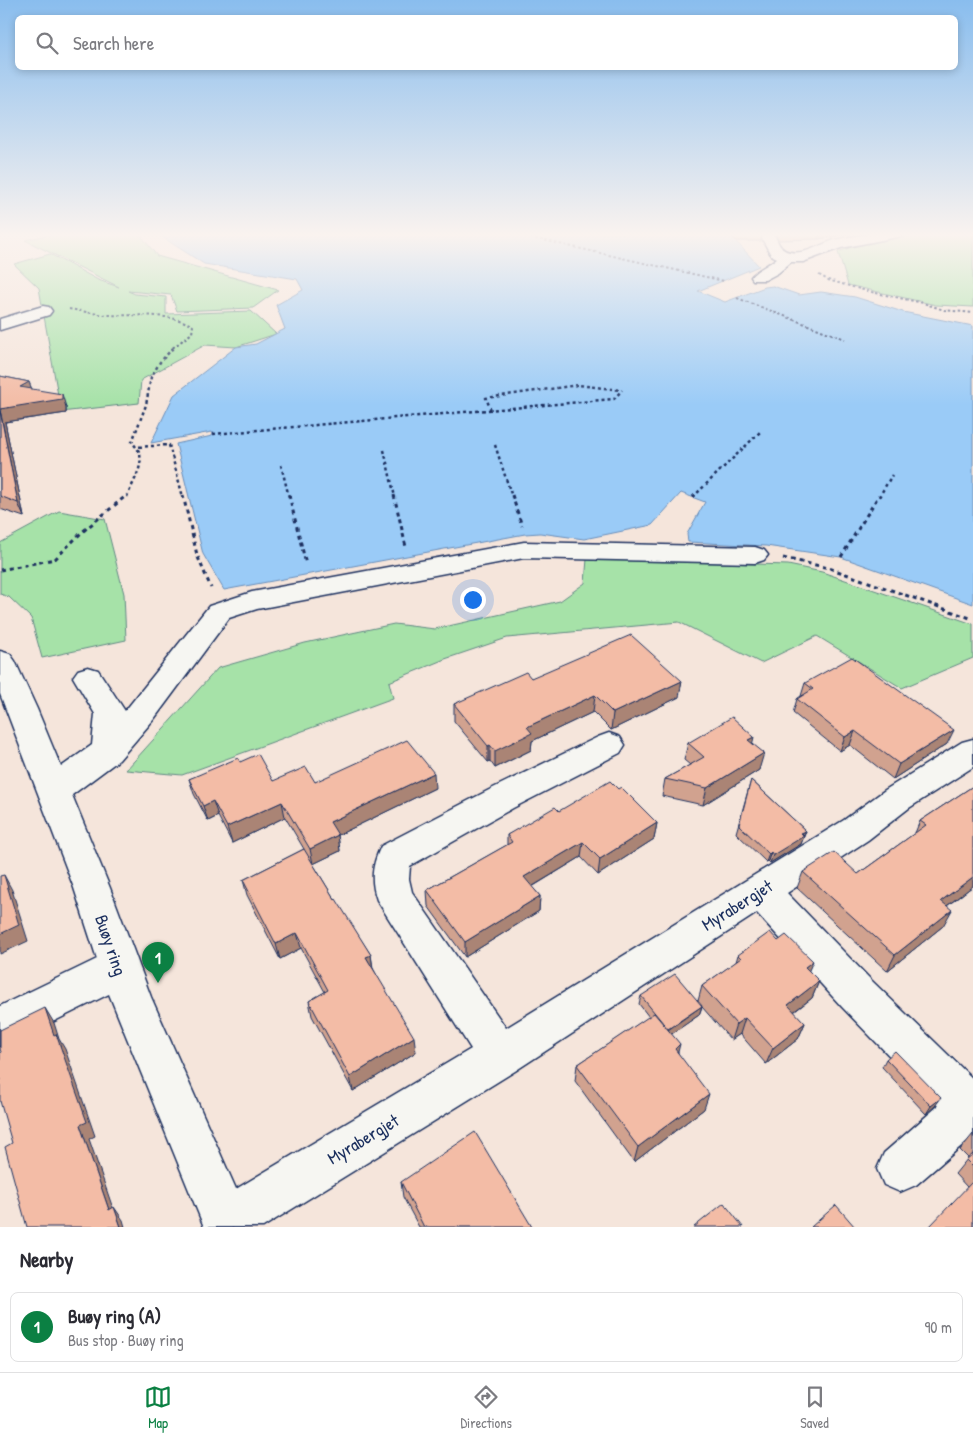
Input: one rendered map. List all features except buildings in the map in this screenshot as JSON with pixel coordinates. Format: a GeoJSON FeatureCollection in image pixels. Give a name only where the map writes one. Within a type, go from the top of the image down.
{"type":"FeatureCollection","features":[{"type":"Feature","properties":{"kind":"street"},"geometry":{"type":"LineString","coordinates":[[0,325],[43,311]]}},
{"type":"Feature","properties":{"kind":"street"},"geometry":{"type":"LineString","coordinates":[[53,791],[108,751],[143,711],[219,612],[252,601],[524,550],[756,554]]}},
{"type":"Feature","properties":{"kind":"street","name":"Buøy ring"},"geometry":{"type":"LineString","coordinates":[[0,661],[22,709],[92,888],[119,968],[227,1224]]}},
{"type":"Feature","properties":{"kind":"street"},"geometry":{"type":"LineString","coordinates":[[88,677],[111,714],[108,751]]}},
{"type":"Feature","properties":{"kind":"street"},"geometry":{"type":"LineString","coordinates":[[500,1056],[396,900],[390,884],[390,866],[394,857],[501,799],[609,745]]}},
{"type":"Feature","properties":{"kind":"street","name":"Myrabergjet"},"geometry":{"type":"LineString","coordinates":[[227,1224],[500,1056],[856,830],[897,799],[973,751]]}},
{"type":"Feature","properties":{"kind":"street"},"geometry":{"type":"LineString","coordinates":[[760,890],[856,993],[972,1107],[900,1169]]}},
{"type":"Feature","properties":{"kind":"street"},"geometry":{"type":"LineString","coordinates":[[0,1028],[119,968]]}},
{"type":"Feature","properties":{"kind":"path"},"geometry":{"type":"LineString","coordinates":[[864,290],[923,302],[944,310],[973,313]]}},
{"type":"Feature","properties":{"kind":"path"},"geometry":{"type":"LineString","coordinates":[[737,298],[844,339]]}},
{"type":"Feature","properties":{"kind":"path"},"geometry":{"type":"LineString","coordinates":[[0,570],[55,559],[81,532],[126,498],[142,460],[141,453],[132,442],[147,403],[147,390],[152,377],[177,342],[192,333],[194,329],[192,324],[168,318],[101,314],[64,309],[43,311]]}},
{"type":"Feature","properties":{"kind":"path"},"geometry":{"type":"LineString","coordinates":[[213,434],[491,410],[614,399],[622,390],[578,385],[486,398],[491,410]]}},
{"type":"Feature","properties":{"kind":"path"},"geometry":{"type":"LineString","coordinates":[[693,497],[760,432]]}},
{"type":"Feature","properties":{"kind":"path"},"geometry":{"type":"LineString","coordinates":[[136,447],[169,445],[178,474],[196,556],[215,598],[219,612]]}},
{"type":"Feature","properties":{"kind":"path"},"geometry":{"type":"LineString","coordinates":[[495,445],[525,534]]}},
{"type":"Feature","properties":{"kind":"path"},"geometry":{"type":"LineString","coordinates":[[384,450],[407,555]]}},
{"type":"Feature","properties":{"kind":"path"},"geometry":{"type":"LineString","coordinates":[[281,465],[306,565]]}},
{"type":"Feature","properties":{"kind":"path"},"geometry":{"type":"LineString","coordinates":[[841,557],[892,475]]}},
{"type":"Feature","properties":{"kind":"path"},"geometry":{"type":"LineString","coordinates":[[756,554],[799,560],[829,568],[973,619]]}},
{"type":"Feature","properties":{"kind":"green space"},"geometry":{"type":"Polygon","coordinates":[[[39,290],[278,290],[253,308],[177,311],[171,295],[128,291],[135,294],[166,297],[166,314],[251,311],[276,334],[236,347],[205,345],[141,380],[139,403],[61,412],[39,290]]]}},
{"type":"Feature","properties":{"kind":"green space"},"geometry":{"type":"Polygon","coordinates":[[[871,290],[973,290],[973,307],[936,305],[871,290]]]}},
{"type":"Feature","properties":{"kind":"green space"},"geometry":{"type":"Polygon","coordinates":[[[59,511],[105,519],[124,594],[126,640],[42,658],[31,618],[9,597],[0,594],[0,543],[59,511]]]}},
{"type":"Feature","properties":{"kind":"green space"},"geometry":{"type":"Polygon","coordinates":[[[587,559],[788,565],[822,572],[973,624],[973,658],[902,688],[817,636],[761,663],[679,622],[507,638],[445,659],[389,682],[393,698],[182,775],[126,770],[218,668],[305,643],[394,624],[435,629],[560,601],[585,583],[587,559]]]}},
{"type":"Feature","properties":{"kind":"water"},"geometry":{"type":"Polygon","coordinates":[[[303,290],[700,290],[698,291],[725,302],[756,290],[785,290],[799,295],[821,292],[855,297],[903,312],[973,326],[973,604],[841,557],[766,546],[688,542],[687,534],[705,502],[681,493],[652,525],[584,539],[540,533],[525,534],[224,590],[203,554],[176,444],[212,436],[213,434],[212,432],[151,443],[174,395],[236,347],[256,344],[285,329],[276,305],[303,290]]]}},
{"type":"Feature","properties":{"kind":"place","name":"Buøy ring (A)"},"geometry":{"type":"Point","coordinates":[158,983]}}]}
